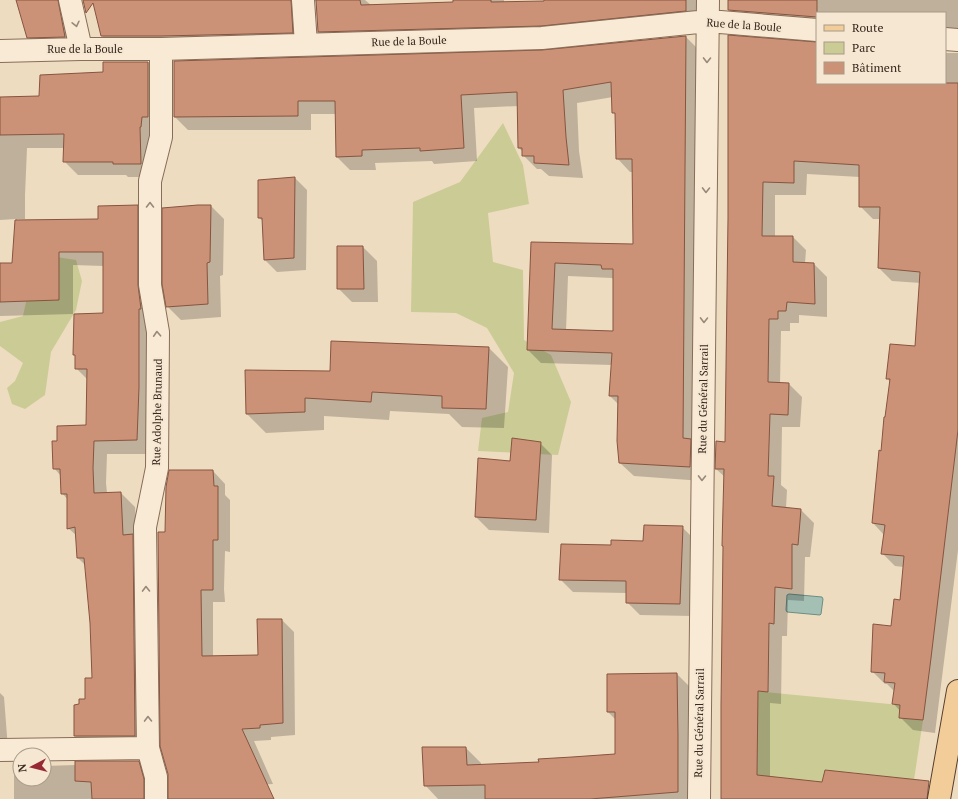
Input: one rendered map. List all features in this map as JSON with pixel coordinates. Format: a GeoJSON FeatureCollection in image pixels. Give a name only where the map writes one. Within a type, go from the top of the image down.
{"type":"FeatureCollection","features":[{"type":"Feature","properties":{"kind":"main road"},"geometry":{"type":"LineString","coordinates":[[940,799],[958,691]]}},
{"type":"Feature","properties":{"kind":"street"},"geometry":{"type":"LineString","coordinates":[[70,0],[81,49]]}},
{"type":"Feature","properties":{"kind":"street"},"geometry":{"type":"LineString","coordinates":[[303,0],[306,44]]}},
{"type":"Feature","properties":{"kind":"street","name":"Rue du Général Sarrail"},"geometry":{"type":"LineString","coordinates":[[699,799],[708,0]]}},
{"type":"Feature","properties":{"kind":"street","name":"Rue de la Boule"},"geometry":{"type":"LineString","coordinates":[[0,51],[161,49],[542,38],[708,22],[816,30]]}},
{"type":"Feature","properties":{"kind":"street"},"geometry":{"type":"LineString","coordinates":[[946,39],[958,40]]}},
{"type":"Feature","properties":{"kind":"street","name":"Rue Adolphe Brunaud"},"geometry":{"type":"LineString","coordinates":[[156,799],[156,777],[148,748],[145,527],[157,468],[158,332],[150,285],[150,180],[161,137],[161,49]]}},
{"type":"Feature","properties":{"kind":"street"},"geometry":{"type":"LineString","coordinates":[[0,750],[148,748]]}},
{"type":"Feature","properties":{"kind":"green space"},"geometry":{"type":"Polygon","coordinates":[[[503,123],[523,165],[529,204],[488,213],[493,262],[523,270],[524,340],[551,355],[571,402],[558,455],[478,451],[482,418],[508,412],[514,373],[487,328],[456,313],[411,312],[413,202],[460,182],[503,123]]]}},
{"type":"Feature","properties":{"kind":"green space"},"geometry":{"type":"Polygon","coordinates":[[[43,255],[76,260],[82,281],[76,310],[51,352],[45,395],[25,409],[12,404],[7,388],[15,381],[23,363],[0,346],[0,322],[23,316],[32,275],[43,255]]]}},
{"type":"Feature","properties":{"kind":"green space"},"geometry":{"type":"Polygon","coordinates":[[[734,689],[900,705],[899,718],[923,720],[914,780],[849,772],[847,784],[822,781],[814,784],[757,786],[757,718],[721,717],[721,696],[734,689]]]}},
{"type":"Feature","properties":{"kind":"shaded area"},"geometry":{"type":"Polygon","coordinates":[[[787,595],[822,597],[821,614],[787,612],[787,595]]]}},
{"type":"Feature","properties":{"kind":"building"},"geometry":{"type":"Polygon","coordinates":[[[16,0],[58,0],[65,37],[27,38],[16,0]]]}},
{"type":"Feature","properties":{"kind":"building"},"geometry":{"type":"Polygon","coordinates":[[[83,0],[291,0],[293,33],[101,36],[93,3],[86,13],[83,0]]]}},
{"type":"Feature","properties":{"kind":"building"},"geometry":{"type":"Polygon","coordinates":[[[316,0],[360,0],[361,5],[453,2],[453,0],[491,0],[491,2],[544,0],[686,0],[686,11],[541,26],[318,32],[316,0]]]}},
{"type":"Feature","properties":{"kind":"building"},"geometry":{"type":"Polygon","coordinates":[[[728,0],[817,0],[816,17],[728,10],[728,0]]]}},
{"type":"Feature","properties":{"kind":"building"},"geometry":{"type":"Polygon","coordinates":[[[728,35],[816,42],[816,84],[958,83],[958,430],[923,720],[899,718],[900,705],[892,704],[895,683],[884,682],[885,673],[871,672],[873,624],[891,626],[894,599],[900,600],[904,556],[881,554],[885,525],[872,523],[879,450],[881,451],[884,417],[890,379],[886,379],[890,344],[915,346],[920,272],[878,268],[880,207],[859,207],[859,165],[794,161],[794,183],[763,182],[762,236],[793,236],[793,262],[814,263],[815,304],[787,302],[786,311],[778,311],[778,319],[769,319],[768,382],[789,383],[788,415],[770,414],[768,476],[774,476],[772,506],[801,509],[798,545],[792,544],[792,589],[775,587],[774,624],[769,623],[768,692],[758,691],[757,775],[822,782],[825,770],[929,781],[927,799],[721,799],[722,546],[724,469],[715,469],[716,441],[725,442],[728,218],[728,35]]]}},
{"type":"Feature","properties":{"kind":"building"},"geometry":{"type":"Polygon","coordinates":[[[686,36],[683,438],[691,439],[690,467],[619,463],[617,441],[618,396],[609,396],[612,353],[527,350],[531,242],[633,244],[632,159],[616,159],[615,113],[612,113],[611,82],[563,90],[569,165],[534,163],[534,156],[522,156],[522,148],[518,148],[517,92],[461,95],[464,148],[420,151],[420,148],[362,150],[362,156],[336,157],[335,101],[298,101],[298,116],[174,117],[174,61],[542,50],[686,36]],[[555,263],[552,329],[613,331],[613,269],[602,269],[601,265],[555,263]]]}},
{"type":"Feature","properties":{"kind":"building"},"geometry":{"type":"Polygon","coordinates":[[[103,62],[148,62],[148,117],[142,117],[140,127],[141,164],[113,164],[113,162],[63,162],[64,134],[0,135],[0,97],[39,96],[40,75],[103,72],[103,62]]]}},
{"type":"Feature","properties":{"kind":"building"},"geometry":{"type":"Polygon","coordinates":[[[295,177],[294,258],[264,260],[262,218],[258,218],[258,180],[295,177]]]}},
{"type":"Feature","properties":{"kind":"building"},"geometry":{"type":"Polygon","coordinates":[[[138,205],[138,285],[141,309],[139,309],[137,440],[94,441],[93,468],[94,493],[121,492],[123,535],[133,534],[135,736],[74,736],[74,705],[79,704],[79,699],[85,699],[85,678],[92,678],[90,623],[84,558],[77,558],[75,527],[67,529],[67,494],[61,494],[60,469],[53,469],[52,441],[57,441],[57,426],[86,425],[87,369],[75,369],[75,355],[73,355],[74,314],[103,313],[103,252],[59,252],[59,300],[0,302],[0,263],[12,263],[15,220],[98,219],[98,206],[138,205]]]}},
{"type":"Feature","properties":{"kind":"building"},"geometry":{"type":"Polygon","coordinates":[[[211,205],[210,262],[207,263],[208,304],[166,307],[162,284],[162,208],[211,205]]]}},
{"type":"Feature","properties":{"kind":"building"},"geometry":{"type":"Polygon","coordinates":[[[337,246],[363,246],[364,289],[337,289],[337,246]]]}},
{"type":"Feature","properties":{"kind":"building"},"geometry":{"type":"Polygon","coordinates":[[[331,341],[489,347],[486,409],[442,408],[442,396],[372,392],[371,402],[305,398],[305,412],[246,414],[245,370],[330,371],[331,341]]]}},
{"type":"Feature","properties":{"kind":"building"},"geometry":{"type":"Polygon","coordinates":[[[512,438],[541,442],[536,520],[475,517],[478,458],[510,461],[512,438]]]}},
{"type":"Feature","properties":{"kind":"building"},"geometry":{"type":"Polygon","coordinates":[[[169,470],[213,470],[214,486],[218,486],[218,540],[213,540],[213,590],[201,590],[202,656],[258,655],[257,619],[282,619],[283,723],[260,725],[260,728],[242,729],[274,799],[168,799],[168,774],[160,746],[158,532],[165,532],[166,487],[169,470]]]}},
{"type":"Feature","properties":{"kind":"building"},"geometry":{"type":"Polygon","coordinates":[[[644,525],[683,526],[680,604],[626,603],[626,581],[559,580],[561,544],[611,545],[611,540],[643,541],[644,525]]]}},
{"type":"Feature","properties":{"kind":"building"},"geometry":{"type":"Polygon","coordinates":[[[677,673],[678,792],[590,799],[485,799],[485,785],[424,786],[422,747],[466,747],[467,765],[539,762],[538,759],[615,754],[615,712],[607,712],[607,674],[677,673]]]}},
{"type":"Feature","properties":{"kind":"building"},"geometry":{"type":"Polygon","coordinates":[[[75,761],[139,761],[144,779],[144,799],[92,799],[91,782],[75,781],[75,761]]]}}]}
